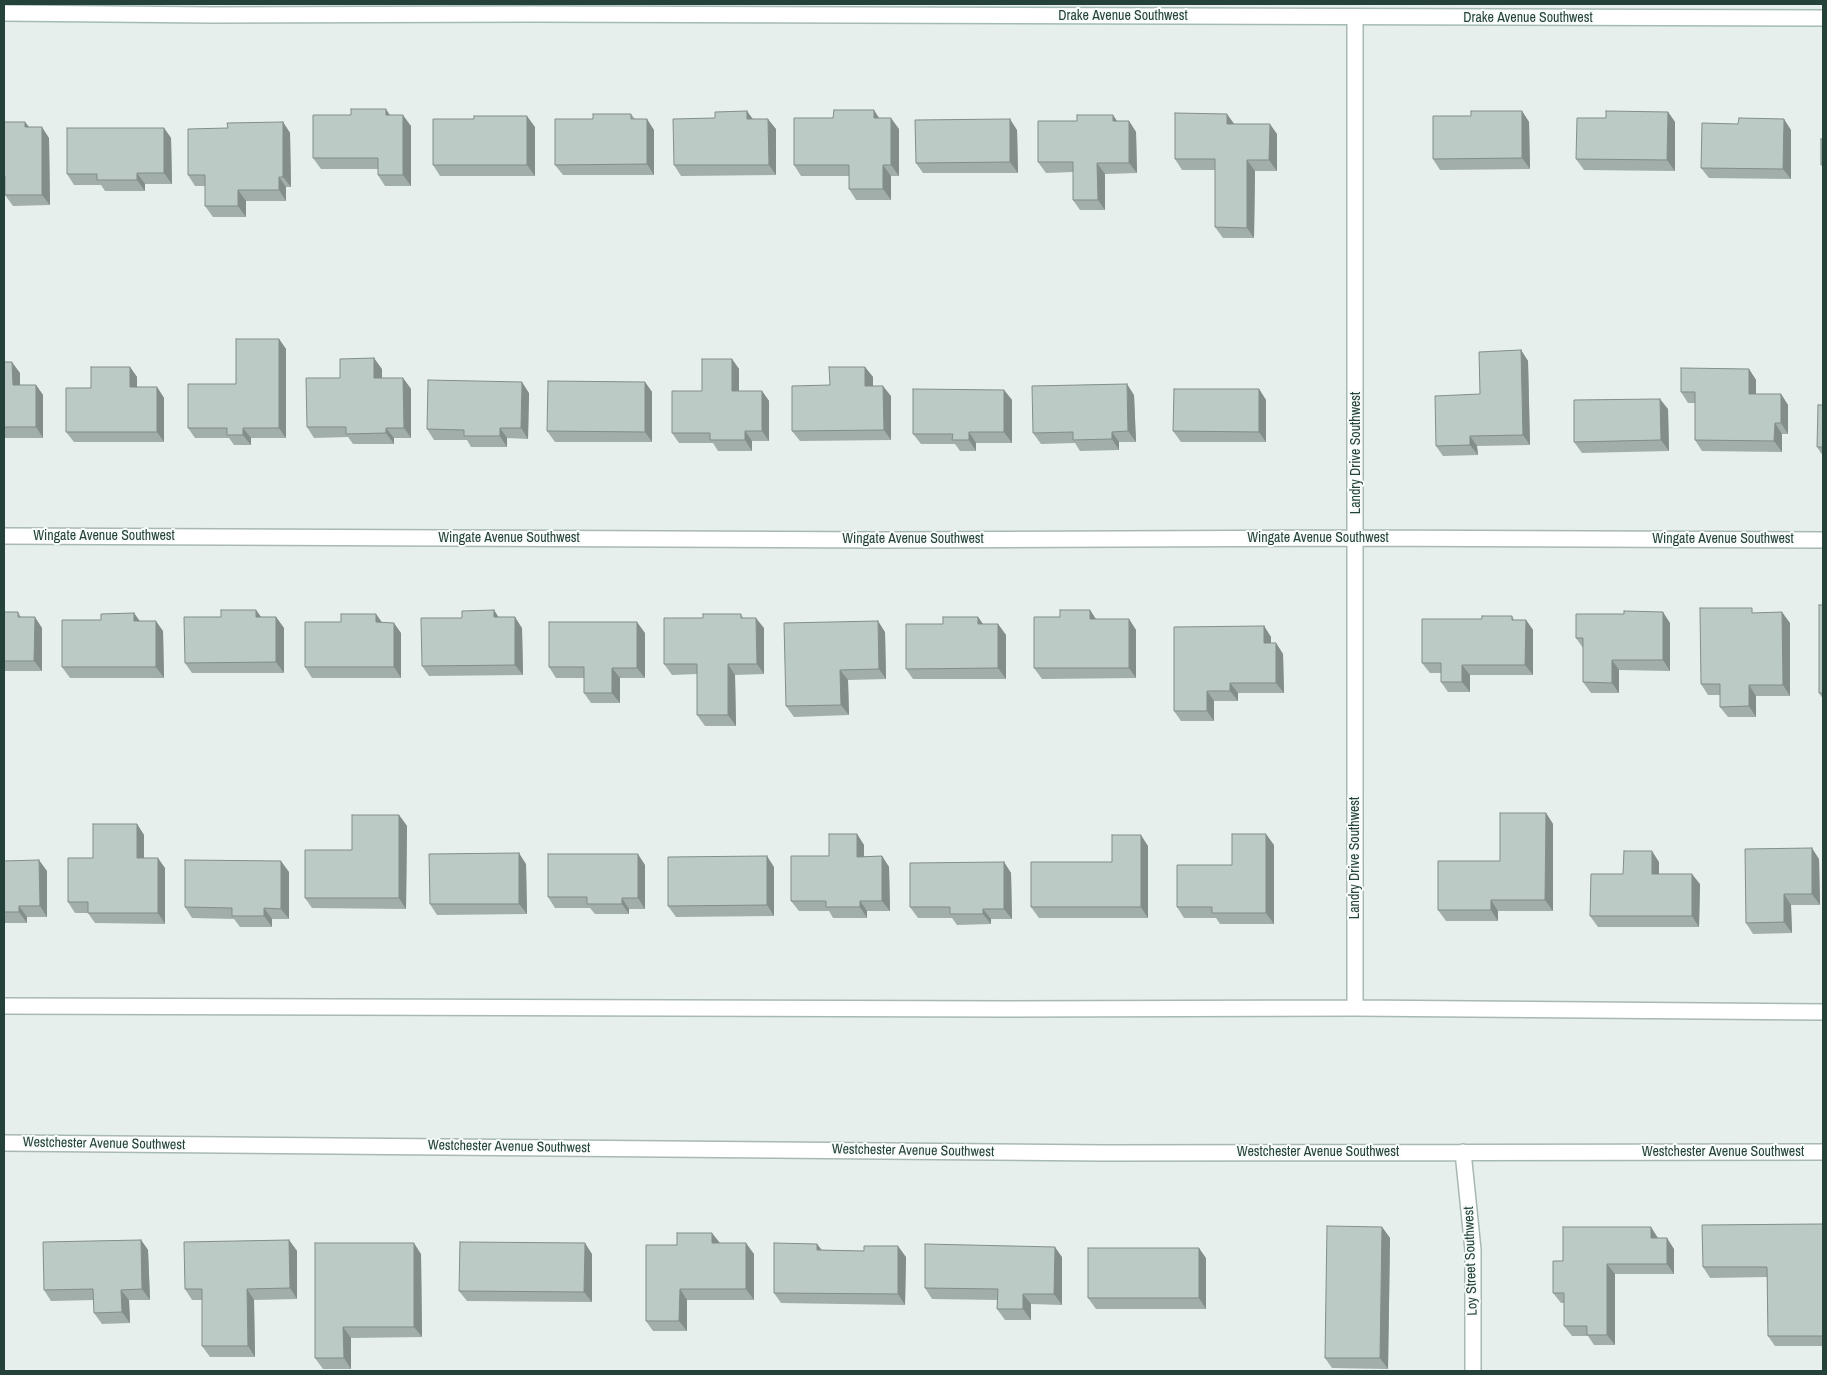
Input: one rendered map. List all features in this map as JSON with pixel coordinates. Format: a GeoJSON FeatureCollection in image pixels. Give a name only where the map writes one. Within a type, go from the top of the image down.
{"type":"FeatureCollection","features":[{"type":"Feature","properties":{"kind":"street","name":"Drake Avenue Southwest"},"geometry":{"type":"LineString","coordinates":[[4,13],[1823,18]]}},
{"type":"Feature","properties":{"kind":"street","name":"Landry Drive Southwest"},"geometry":{"type":"LineString","coordinates":[[1355,17],[1355,1008]]}},
{"type":"Feature","properties":{"kind":"street","name":"Wingate Avenue Southwest"},"geometry":{"type":"LineString","coordinates":[[4,536],[866,540],[1356,538],[1823,540]]}},
{"type":"Feature","properties":{"kind":"street"},"geometry":{"type":"LineString","coordinates":[[4,1006],[1008,1009],[1355,1008],[1823,1012]]}},
{"type":"Feature","properties":{"kind":"street","name":"Westchester Avenue Southwest"},"geometry":{"type":"LineString","coordinates":[[4,1143],[1104,1153],[1823,1152]]}},
{"type":"Feature","properties":{"kind":"street","name":"Loy Street Southwest"},"geometry":{"type":"LineString","coordinates":[[1464,1152],[1473,1250],[1473,1371]]}},
{"type":"Feature","properties":{"kind":"building"},"geometry":{"type":"Polygon","coordinates":[[[351,109],[386,109],[386,115],[403,115],[403,175],[378,175],[378,158],[313,158],[313,115],[351,115],[351,109]]]}},
{"type":"Feature","properties":{"kind":"building"},"geometry":{"type":"Polygon","coordinates":[[[834,110],[874,110],[874,118],[891,118],[891,165],[883,165],[883,189],[849,189],[849,165],[794,165],[794,118],[833,118],[834,110]]]}},
{"type":"Feature","properties":{"kind":"building"},"geometry":{"type":"Polygon","coordinates":[[[747,111],[747,119],[768,119],[769,165],[674,165],[673,119],[715,118],[715,112],[747,111]]]}},
{"type":"Feature","properties":{"kind":"building"},"geometry":{"type":"Polygon","coordinates":[[[1471,111],[1522,111],[1522,158],[1433,159],[1433,116],[1471,116],[1471,111]]]}},
{"type":"Feature","properties":{"kind":"building"},"geometry":{"type":"Polygon","coordinates":[[[1606,111],[1668,112],[1667,160],[1576,159],[1577,118],[1606,118],[1606,111]]]}},
{"type":"Feature","properties":{"kind":"building"},"geometry":{"type":"Polygon","coordinates":[[[1175,113],[1227,114],[1227,124],[1270,124],[1269,160],[1247,160],[1247,228],[1215,227],[1215,159],[1175,159],[1175,113]]]}},
{"type":"Feature","properties":{"kind":"building"},"geometry":{"type":"Polygon","coordinates":[[[593,114],[631,114],[631,119],[647,119],[647,164],[555,165],[555,119],[593,119],[593,114]]]}},
{"type":"Feature","properties":{"kind":"building"},"geometry":{"type":"Polygon","coordinates":[[[1077,115],[1113,115],[1113,121],[1129,121],[1129,163],[1097,163],[1098,200],[1073,200],[1073,162],[1038,162],[1038,121],[1077,121],[1077,115]]]}},
{"type":"Feature","properties":{"kind":"building"},"geometry":{"type":"Polygon","coordinates":[[[474,116],[527,116],[527,165],[433,165],[433,119],[474,119],[474,116]]]}},
{"type":"Feature","properties":{"kind":"building"},"geometry":{"type":"Polygon","coordinates":[[[1739,118],[1784,119],[1783,169],[1701,168],[1702,123],[1738,124],[1739,118]]]}},
{"type":"Feature","properties":{"kind":"building"},"geometry":{"type":"Polygon","coordinates":[[[1010,119],[1010,162],[916,163],[915,120],[1010,119]]]}},
{"type":"Feature","properties":{"kind":"building"},"geometry":{"type":"Polygon","coordinates":[[[4,122],[25,122],[25,127],[42,127],[42,195],[5,195],[4,122]]]}},
{"type":"Feature","properties":{"kind":"building"},"geometry":{"type":"Polygon","coordinates":[[[283,122],[283,177],[279,177],[279,190],[238,190],[238,206],[205,206],[205,175],[188,175],[188,129],[228,128],[227,123],[283,122]]]}},
{"type":"Feature","properties":{"kind":"building"},"geometry":{"type":"Polygon","coordinates":[[[67,128],[164,128],[164,173],[137,173],[137,180],[97,180],[97,174],[67,174],[67,128]]]}},
{"type":"Feature","properties":{"kind":"building"},"geometry":{"type":"Polygon","coordinates":[[[1821,139],[1823,139],[1823,165],[1821,165],[1821,139]]]}},
{"type":"Feature","properties":{"kind":"building"},"geometry":{"type":"Polygon","coordinates":[[[236,339],[279,339],[279,428],[243,428],[243,435],[227,435],[227,428],[188,428],[188,384],[236,384],[236,339]]]}},
{"type":"Feature","properties":{"kind":"building"},"geometry":{"type":"Polygon","coordinates":[[[1521,350],[1523,435],[1470,436],[1470,445],[1436,446],[1435,396],[1480,394],[1479,352],[1521,350]]]}},
{"type":"Feature","properties":{"kind":"building"},"geometry":{"type":"Polygon","coordinates":[[[374,358],[374,378],[403,378],[404,428],[386,428],[386,433],[346,434],[346,427],[307,427],[306,378],[340,378],[340,359],[374,358]]]}},
{"type":"Feature","properties":{"kind":"building"},"geometry":{"type":"Polygon","coordinates":[[[702,359],[732,359],[732,391],[762,391],[762,431],[745,431],[745,440],[710,440],[710,433],[672,433],[672,391],[702,391],[702,359]]]}},
{"type":"Feature","properties":{"kind":"building"},"geometry":{"type":"Polygon","coordinates":[[[4,362],[12,362],[13,385],[36,385],[36,427],[4,427],[4,362]]]}},
{"type":"Feature","properties":{"kind":"building"},"geometry":{"type":"Polygon","coordinates":[[[91,367],[130,367],[130,387],[157,387],[157,432],[66,432],[66,388],[91,388],[91,367]]]}},
{"type":"Feature","properties":{"kind":"building"},"geometry":{"type":"Polygon","coordinates":[[[829,367],[865,367],[865,386],[883,386],[884,430],[792,431],[792,386],[830,385],[829,367]]]}},
{"type":"Feature","properties":{"kind":"building"},"geometry":{"type":"Polygon","coordinates":[[[1681,368],[1749,369],[1749,394],[1781,394],[1781,423],[1775,423],[1774,441],[1695,440],[1695,392],[1681,392],[1681,368]]]}},
{"type":"Feature","properties":{"kind":"building"},"geometry":{"type":"Polygon","coordinates":[[[428,380],[522,382],[521,428],[500,428],[500,436],[464,436],[464,430],[427,429],[428,380]]]}},
{"type":"Feature","properties":{"kind":"building"},"geometry":{"type":"Polygon","coordinates":[[[548,381],[645,382],[645,432],[547,431],[548,381]]]}},
{"type":"Feature","properties":{"kind":"building"},"geometry":{"type":"Polygon","coordinates":[[[1127,384],[1128,431],[1112,432],[1112,439],[1073,440],[1073,432],[1033,433],[1032,386],[1127,384]]]}},
{"type":"Feature","properties":{"kind":"building"},"geometry":{"type":"Polygon","coordinates":[[[913,389],[1004,390],[1004,432],[969,432],[969,440],[952,440],[953,434],[913,434],[913,389]]]}},
{"type":"Feature","properties":{"kind":"building"},"geometry":{"type":"Polygon","coordinates":[[[1174,389],[1259,389],[1259,432],[1173,431],[1174,389]]]}},
{"type":"Feature","properties":{"kind":"building"},"geometry":{"type":"Polygon","coordinates":[[[1660,399],[1661,440],[1574,442],[1574,400],[1660,399]]]}},
{"type":"Feature","properties":{"kind":"building"},"geometry":{"type":"Polygon","coordinates":[[[1818,405],[1823,405],[1823,447],[1817,447],[1818,405]]]}},
{"type":"Feature","properties":{"kind":"building"},"geometry":{"type":"Polygon","coordinates":[[[1819,605],[1823,605],[1823,693],[1819,693],[1819,605]]]}},
{"type":"Feature","properties":{"kind":"building"},"geometry":{"type":"Polygon","coordinates":[[[1700,608],[1752,608],[1752,613],[1782,612],[1783,685],[1749,685],[1749,706],[1720,707],[1720,684],[1701,684],[1700,608]]]}},
{"type":"Feature","properties":{"kind":"building"},"geometry":{"type":"Polygon","coordinates":[[[221,610],[256,610],[256,617],[276,617],[276,662],[185,663],[184,617],[221,617],[221,610]]]}},
{"type":"Feature","properties":{"kind":"building"},"geometry":{"type":"Polygon","coordinates":[[[494,610],[494,617],[515,617],[515,665],[422,666],[421,618],[462,618],[462,611],[494,610]]]}},
{"type":"Feature","properties":{"kind":"building"},"geometry":{"type":"Polygon","coordinates":[[[1060,610],[1090,610],[1090,619],[1129,619],[1129,668],[1034,668],[1034,617],[1060,617],[1060,610]]]}},
{"type":"Feature","properties":{"kind":"building"},"geometry":{"type":"Polygon","coordinates":[[[1624,611],[1663,612],[1663,660],[1612,660],[1612,683],[1583,682],[1583,638],[1576,638],[1576,614],[1624,614],[1624,611]]]}},
{"type":"Feature","properties":{"kind":"building"},"geometry":{"type":"Polygon","coordinates":[[[4,612],[18,612],[18,617],[35,617],[34,661],[4,661],[4,612]]]}},
{"type":"Feature","properties":{"kind":"building"},"geometry":{"type":"Polygon","coordinates":[[[134,613],[134,621],[156,621],[156,667],[62,667],[62,620],[101,620],[101,614],[134,613]]]}},
{"type":"Feature","properties":{"kind":"building"},"geometry":{"type":"Polygon","coordinates":[[[341,614],[376,614],[376,622],[394,623],[394,667],[305,667],[305,622],[341,622],[341,614]]]}},
{"type":"Feature","properties":{"kind":"building"},"geometry":{"type":"Polygon","coordinates":[[[703,614],[741,614],[741,618],[756,618],[757,664],[728,664],[728,715],[697,715],[697,664],[664,664],[664,618],[703,618],[703,614]]]}},
{"type":"Feature","properties":{"kind":"building"},"geometry":{"type":"Polygon","coordinates":[[[1482,616],[1512,616],[1512,620],[1526,620],[1525,665],[1462,665],[1462,682],[1441,682],[1441,663],[1422,663],[1422,619],[1482,619],[1482,616]]]}},
{"type":"Feature","properties":{"kind":"building"},"geometry":{"type":"Polygon","coordinates":[[[943,617],[978,617],[978,624],[998,624],[998,668],[906,669],[906,624],[943,624],[943,617]]]}},
{"type":"Feature","properties":{"kind":"building"},"geometry":{"type":"Polygon","coordinates":[[[878,621],[879,669],[840,670],[841,705],[786,706],[784,623],[878,621]]]}},
{"type":"Feature","properties":{"kind":"building"},"geometry":{"type":"Polygon","coordinates":[[[549,622],[637,622],[637,668],[612,668],[612,693],[584,693],[584,667],[549,667],[549,622]]]}},
{"type":"Feature","properties":{"kind":"building"},"geometry":{"type":"Polygon","coordinates":[[[1264,626],[1264,643],[1276,643],[1276,683],[1230,683],[1230,691],[1207,691],[1207,711],[1174,711],[1174,627],[1264,626]]]}},
{"type":"Feature","properties":{"kind":"building"},"geometry":{"type":"Polygon","coordinates":[[[1500,813],[1546,813],[1545,900],[1491,900],[1491,910],[1438,910],[1438,861],[1500,861],[1500,813]]]}},
{"type":"Feature","properties":{"kind":"building"},"geometry":{"type":"Polygon","coordinates":[[[352,815],[399,815],[399,898],[305,898],[305,850],[352,850],[352,815]]]}},
{"type":"Feature","properties":{"kind":"building"},"geometry":{"type":"Polygon","coordinates":[[[93,824],[137,824],[137,858],[158,858],[158,913],[88,913],[88,902],[68,902],[68,858],[93,858],[93,824]]]}},
{"type":"Feature","properties":{"kind":"building"},"geometry":{"type":"Polygon","coordinates":[[[829,834],[857,834],[857,857],[882,856],[882,901],[860,901],[860,907],[826,907],[826,901],[791,901],[791,856],[829,856],[829,834]]]}},
{"type":"Feature","properties":{"kind":"building"},"geometry":{"type":"Polygon","coordinates":[[[1232,834],[1266,834],[1266,913],[1212,913],[1212,907],[1177,907],[1177,865],[1232,865],[1232,834]]]}},
{"type":"Feature","properties":{"kind":"building"},"geometry":{"type":"Polygon","coordinates":[[[1112,835],[1141,835],[1141,907],[1031,907],[1031,862],[1112,862],[1112,835]]]}},
{"type":"Feature","properties":{"kind":"building"},"geometry":{"type":"Polygon","coordinates":[[[1812,848],[1812,894],[1784,894],[1784,922],[1746,923],[1745,849],[1812,848]]]}},
{"type":"Feature","properties":{"kind":"building"},"geometry":{"type":"Polygon","coordinates":[[[1624,851],[1652,851],[1652,874],[1692,874],[1692,916],[1590,916],[1591,874],[1623,874],[1624,851]]]}},
{"type":"Feature","properties":{"kind":"building"},"geometry":{"type":"Polygon","coordinates":[[[519,853],[519,904],[430,904],[429,854],[519,853]]]}},
{"type":"Feature","properties":{"kind":"building"},"geometry":{"type":"Polygon","coordinates":[[[548,854],[638,854],[638,898],[622,898],[622,904],[587,904],[587,897],[548,897],[548,854]]]}},
{"type":"Feature","properties":{"kind":"building"},"geometry":{"type":"Polygon","coordinates":[[[767,856],[767,905],[668,906],[668,857],[767,856]]]}},
{"type":"Feature","properties":{"kind":"building"},"geometry":{"type":"Polygon","coordinates":[[[39,860],[40,906],[19,906],[19,912],[4,912],[4,861],[39,860]]]}},
{"type":"Feature","properties":{"kind":"building"},"geometry":{"type":"Polygon","coordinates":[[[185,860],[281,861],[281,909],[264,908],[264,916],[232,916],[232,908],[185,907],[185,860]]]}},
{"type":"Feature","properties":{"kind":"building"},"geometry":{"type":"Polygon","coordinates":[[[1004,862],[1004,909],[983,909],[983,914],[950,914],[950,907],[910,907],[910,863],[1004,862]]]}},
{"type":"Feature","properties":{"kind":"building"},"geometry":{"type":"Polygon","coordinates":[[[1823,1224],[1823,1336],[1768,1336],[1767,1267],[1703,1267],[1702,1225],[1823,1224]]]}},
{"type":"Feature","properties":{"kind":"building"},"geometry":{"type":"Polygon","coordinates":[[[1327,1226],[1382,1227],[1380,1358],[1325,1358],[1327,1226]]]}},
{"type":"Feature","properties":{"kind":"building"},"geometry":{"type":"Polygon","coordinates":[[[1563,1227],[1651,1227],[1651,1238],[1667,1238],[1667,1264],[1607,1264],[1607,1335],[1587,1335],[1587,1326],[1564,1326],[1564,1293],[1553,1293],[1553,1261],[1563,1261],[1563,1227]]]}},
{"type":"Feature","properties":{"kind":"building"},"geometry":{"type":"Polygon","coordinates":[[[677,1233],[712,1233],[712,1243],[746,1243],[746,1289],[680,1289],[679,1321],[646,1321],[646,1245],[677,1245],[677,1233]]]}},
{"type":"Feature","properties":{"kind":"building"},"geometry":{"type":"Polygon","coordinates":[[[141,1240],[142,1289],[121,1290],[122,1312],[94,1313],[93,1289],[44,1290],[43,1242],[141,1240]]]}},
{"type":"Feature","properties":{"kind":"building"},"geometry":{"type":"Polygon","coordinates":[[[289,1240],[290,1288],[247,1289],[248,1346],[202,1346],[202,1289],[185,1289],[184,1242],[289,1240]]]}},
{"type":"Feature","properties":{"kind":"building"},"geometry":{"type":"Polygon","coordinates":[[[460,1242],[585,1243],[584,1292],[459,1291],[460,1242]]]}},
{"type":"Feature","properties":{"kind":"building"},"geometry":{"type":"Polygon","coordinates":[[[315,1243],[414,1243],[414,1327],[343,1327],[344,1358],[315,1358],[315,1243]]]}},
{"type":"Feature","properties":{"kind":"building"},"geometry":{"type":"Polygon","coordinates":[[[774,1243],[817,1244],[817,1250],[864,1251],[864,1246],[898,1246],[898,1294],[774,1293],[774,1243]]]}},
{"type":"Feature","properties":{"kind":"building"},"geometry":{"type":"Polygon","coordinates":[[[925,1244],[1055,1247],[1054,1294],[1023,1294],[1023,1309],[997,1309],[998,1289],[925,1288],[925,1244]]]}},
{"type":"Feature","properties":{"kind":"building"},"geometry":{"type":"Polygon","coordinates":[[[1088,1248],[1199,1248],[1199,1298],[1088,1298],[1088,1248]]]}}]}
